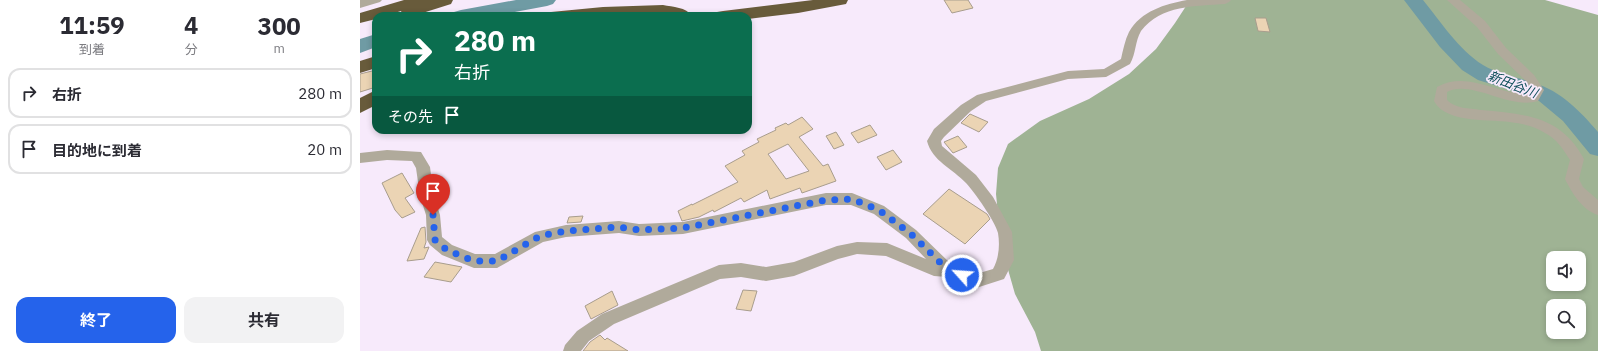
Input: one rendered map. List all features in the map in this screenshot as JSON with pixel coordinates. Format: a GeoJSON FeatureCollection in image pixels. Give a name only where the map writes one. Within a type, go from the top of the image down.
{"type":"FeatureCollection","features":[{"type":"Feature","properties":{"kind":"highway"},"geometry":{"type":"LineString","coordinates":[[381,12],[422,0]]}},
{"type":"Feature","properties":{"kind":"highway"},"geometry":{"type":"LineString","coordinates":[[408,12],[446,0]]}},
{"type":"Feature","properties":{"kind":"highway"},"geometry":{"type":"LineString","coordinates":[[752,13],[798,8],[840,0]]}},
{"type":"Feature","properties":{"kind":"highway"},"geometry":{"type":"LineString","coordinates":[[603,12],[653,10],[679,12]]}},
{"type":"Feature","properties":{"kind":"highway"},"geometry":{"type":"LineString","coordinates":[[360,18],[372,15]]}},
{"type":"Feature","properties":{"kind":"highway"},"geometry":{"type":"LineString","coordinates":[[360,27],[372,23]]}},
{"type":"Feature","properties":{"kind":"highway"},"geometry":{"type":"LineString","coordinates":[[360,67],[372,63]]}},
{"type":"Feature","properties":{"kind":"highway"},"geometry":{"type":"LineString","coordinates":[[360,106],[372,99]]}},
{"type":"Feature","properties":{"kind":"street"},"geometry":{"type":"LineString","coordinates":[[360,4],[376,0]]}},
{"type":"Feature","properties":{"kind":"street"},"geometry":{"type":"LineString","coordinates":[[571,351],[583,336],[608,319],[719,272],[741,270],[766,274],[794,269],[837,253],[858,248],[887,250],[934,269],[948,270],[976,280],[998,274],[1006,260],[1005,232],[988,200],[971,179],[936,149],[934,141],[939,133],[966,108],[982,98],[1068,75],[1106,73],[1126,61],[1136,30],[1148,19],[1168,6],[1188,2],[1226,0]]}},
{"type":"Feature","properties":{"kind":"street"},"geometry":{"type":"LineString","coordinates":[[1453,0],[1481,24],[1502,51],[1530,78],[1538,90],[1532,98],[1518,98],[1479,88],[1460,85],[1446,85],[1441,90],[1440,101],[1446,107],[1456,112],[1518,118],[1550,129],[1564,140],[1576,159],[1572,179],[1578,191],[1598,209]]}},
{"type":"Feature","properties":{"kind":"street"},"geometry":{"type":"LineString","coordinates":[[360,158],[387,155],[416,156],[423,167],[427,196],[433,215],[435,240],[447,250],[474,261],[497,261],[540,236],[566,231],[619,227],[639,230],[683,228],[826,200],[852,199],[879,210],[911,234],[948,270]]}},
{"type":"Feature","properties":{"kind":"green space"},"geometry":{"type":"Polygon","coordinates":[[[1190,0],[1545,0],[1598,15],[1598,351],[1041,351],[1035,332],[1015,294],[1001,245],[996,194],[998,168],[1008,144],[1040,121],[1089,99],[1129,74],[1156,49],[1190,0]]]}},
{"type":"Feature","properties":{"kind":"building"},"geometry":{"type":"Polygon","coordinates":[[[944,0],[968,0],[973,8],[952,13],[944,0]]]}},
{"type":"Feature","properties":{"kind":"building"},"geometry":{"type":"Polygon","coordinates":[[[1255,18],[1266,18],[1270,32],[1258,31],[1255,18]]]}},
{"type":"Feature","properties":{"kind":"building"},"geometry":{"type":"Polygon","coordinates":[[[372,71],[372,88],[360,92],[360,74],[372,71]]]}},
{"type":"Feature","properties":{"kind":"building"},"geometry":{"type":"Polygon","coordinates":[[[970,114],[988,122],[979,132],[961,123],[970,114]]]}},
{"type":"Feature","properties":{"kind":"building"},"geometry":{"type":"Polygon","coordinates":[[[802,117],[813,129],[799,137],[823,166],[828,164],[836,181],[802,193],[800,188],[770,199],[767,190],[744,202],[741,198],[714,212],[713,210],[699,217],[682,221],[678,211],[738,182],[725,166],[745,155],[742,151],[759,142],[757,139],[776,130],[775,128],[786,123],[788,125],[802,117]],[[788,144],[768,154],[786,179],[809,171],[788,144]]]}},
{"type":"Feature","properties":{"kind":"building"},"geometry":{"type":"Polygon","coordinates":[[[870,125],[877,135],[858,143],[851,133],[870,125]]]}},
{"type":"Feature","properties":{"kind":"building"},"geometry":{"type":"Polygon","coordinates":[[[836,132],[844,145],[834,149],[826,136],[836,132]]]}},
{"type":"Feature","properties":{"kind":"building"},"geometry":{"type":"Polygon","coordinates":[[[958,136],[967,147],[953,153],[944,142],[958,136]]]}},
{"type":"Feature","properties":{"kind":"building"},"geometry":{"type":"Polygon","coordinates":[[[893,150],[902,162],[886,170],[877,157],[893,150]]]}},
{"type":"Feature","properties":{"kind":"building"},"geometry":{"type":"Polygon","coordinates":[[[402,173],[414,193],[405,198],[415,212],[402,218],[395,210],[382,183],[402,173]]]}},
{"type":"Feature","properties":{"kind":"building"},"geometry":{"type":"Polygon","coordinates":[[[949,189],[987,214],[990,219],[965,244],[923,214],[949,189]]]}},
{"type":"Feature","properties":{"kind":"building"},"geometry":{"type":"Polygon","coordinates":[[[583,216],[581,222],[567,223],[569,217],[583,216]]]}},
{"type":"Feature","properties":{"kind":"building"},"geometry":{"type":"Polygon","coordinates":[[[425,227],[426,242],[424,248],[429,247],[424,259],[407,261],[421,228],[425,227]]]}},
{"type":"Feature","properties":{"kind":"building"},"geometry":{"type":"Polygon","coordinates":[[[435,262],[462,267],[451,282],[424,277],[435,262]]]}},
{"type":"Feature","properties":{"kind":"building"},"geometry":{"type":"Polygon","coordinates":[[[743,290],[757,291],[751,311],[736,309],[743,290]]]}},
{"type":"Feature","properties":{"kind":"building"},"geometry":{"type":"Polygon","coordinates":[[[612,291],[618,305],[591,319],[585,306],[612,291]]]}},
{"type":"Feature","properties":{"kind":"building"},"geometry":{"type":"Polygon","coordinates":[[[600,335],[605,340],[607,338],[628,351],[583,351],[590,342],[600,335]]]}},
{"type":"Feature","properties":{"kind":"waterway"},"geometry":{"type":"LineString","coordinates":[[482,12],[547,0]]}},
{"type":"Feature","properties":{"kind":"waterway","name":"新田谷川"},"geometry":{"type":"LineString","coordinates":[[1413,0],[1447,43],[1469,65],[1485,75],[1528,88],[1546,96],[1571,116],[1598,148]]}},
{"type":"Feature","properties":{"kind":"waterway"},"geometry":{"type":"LineString","coordinates":[[360,46],[372,42]]}},
{"type":"Feature","properties":{"kind":"route"},"geometry":{"type":"LineString","coordinates":[[433,215],[435,240],[447,250],[474,261],[497,261],[540,236],[566,231],[619,227],[639,230],[683,228],[826,200],[852,199],[879,210],[911,234],[948,270],[962,275]]}}]}
